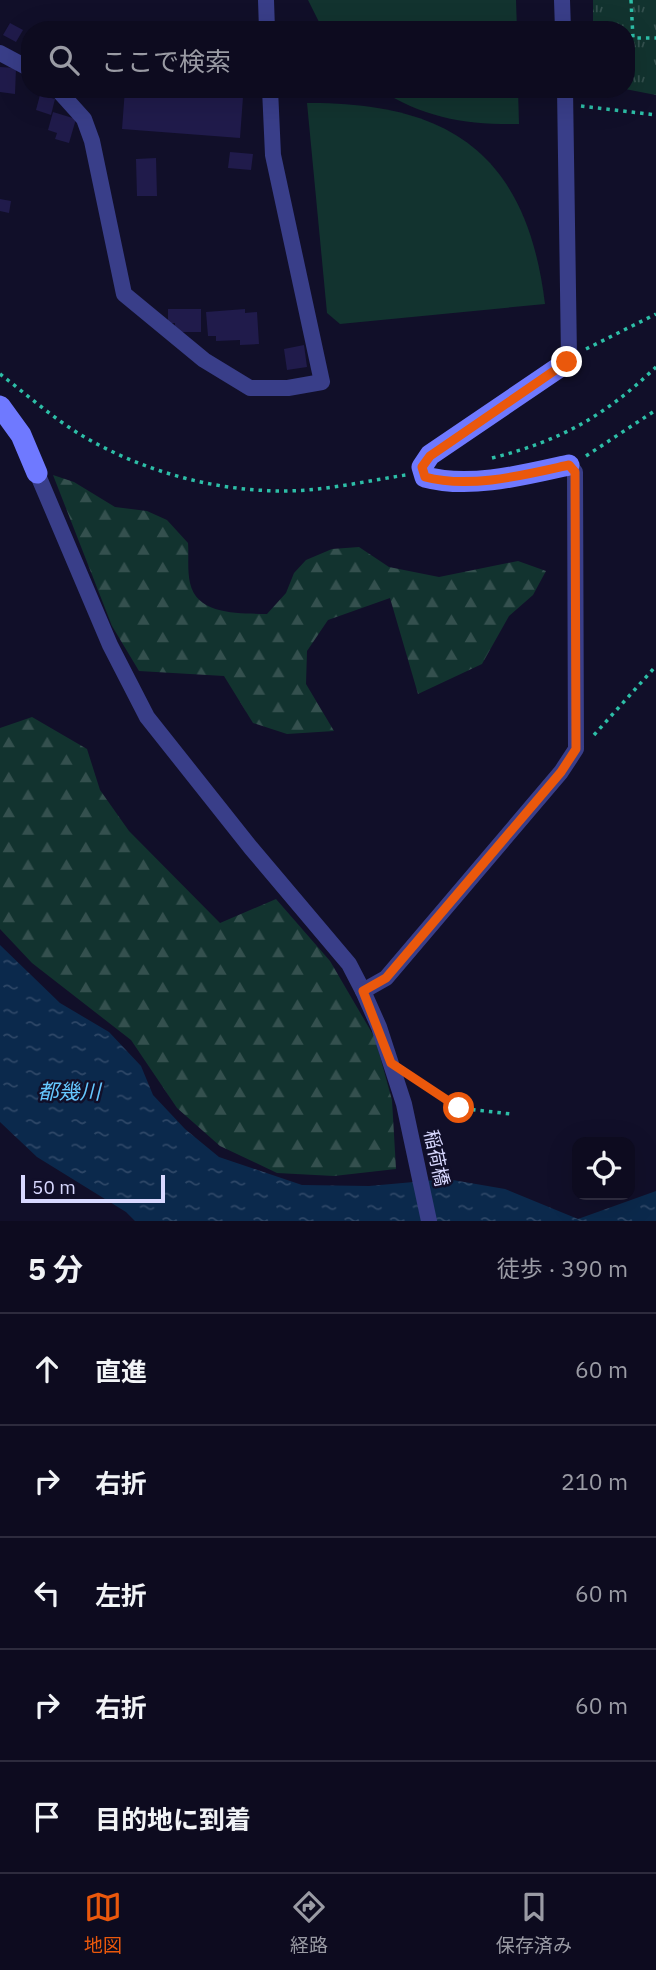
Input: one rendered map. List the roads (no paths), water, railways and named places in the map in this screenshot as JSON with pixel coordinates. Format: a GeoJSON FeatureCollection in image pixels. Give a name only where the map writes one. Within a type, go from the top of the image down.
{"type":"FeatureCollection","features":[{"type":"Feature","properties":{"kind":"street"},"geometry":{"type":"LineString","coordinates":[[266,0],[267,21]]}},
{"type":"Feature","properties":{"kind":"street"},"geometry":{"type":"LineString","coordinates":[[562,0],[563,21]]}},
{"type":"Feature","properties":{"kind":"street"},"geometry":{"type":"LineString","coordinates":[[0,53],[21,64]]}},
{"type":"Feature","properties":{"kind":"street"},"geometry":{"type":"LineString","coordinates":[[65,98],[84,119],[92,141],[124,294],[204,360],[250,388],[288,388],[322,382],[273,155],[270,98]]}},
{"type":"Feature","properties":{"kind":"street"},"geometry":{"type":"LineString","coordinates":[[363,991],[386,978],[561,772],[576,749],[575,472],[569,465],[511,477],[479,480],[430,478],[423,473],[425,460],[430,456],[567,362],[565,98]]}},
{"type":"Feature","properties":{"kind":"street"},"geometry":{"type":"LineString","coordinates":[[0,405],[21,435],[37,473]]}},
{"type":"Feature","properties":{"kind":"street","name":"稲荷橋"},"geometry":{"type":"LineString","coordinates":[[37,473],[110,645],[147,717],[251,848],[349,964],[363,991],[404,1104],[429,1221]]}},
{"type":"Feature","properties":{"kind":"water","name":"都幾川"},"geometry":{"type":"Polygon","coordinates":[[[0,945],[60,1003],[109,1032],[141,1066],[153,1095],[185,1129],[219,1157],[302,1185],[369,1186],[447,1179],[505,1189],[578,1219],[656,1191],[656,1221],[135,1221],[126,1212],[37,1157],[0,1122],[0,945]]]}}]}
